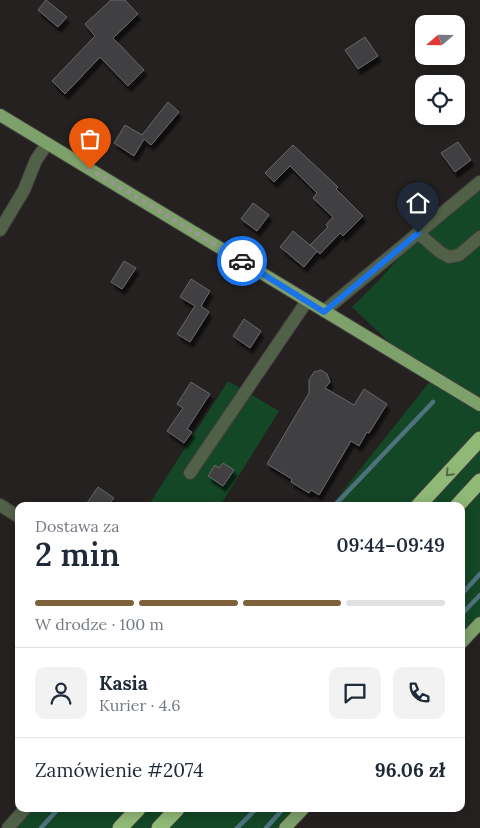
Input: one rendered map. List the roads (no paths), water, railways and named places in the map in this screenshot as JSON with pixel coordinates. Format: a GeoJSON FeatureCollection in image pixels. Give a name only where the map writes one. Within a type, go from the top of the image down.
{"type":"FeatureCollection","features":[{"type":"Feature","properties":{"kind":"highway"},"geometry":{"type":"LineString","coordinates":[[422,502],[480,439]]}},
{"type":"Feature","properties":{"kind":"highway"},"geometry":{"type":"LineString","coordinates":[[461,502],[480,481]]}},
{"type":"Feature","properties":{"kind":"highway"},"geometry":{"type":"LineString","coordinates":[[120,828],[135,812]]}},
{"type":"Feature","properties":{"kind":"highway"},"geometry":{"type":"LineString","coordinates":[[159,828],[174,812]]}},
{"type":"Feature","properties":{"kind":"main road"},"geometry":{"type":"LineString","coordinates":[[0,115],[480,405]]}},
{"type":"Feature","properties":{"kind":"main road"},"geometry":{"type":"LineString","coordinates":[[465,639],[480,623]]}},
{"type":"Feature","properties":{"kind":"main road"},"geometry":{"type":"LineString","coordinates":[[285,828],[300,812]]}},
{"type":"Feature","properties":{"kind":"street"},"geometry":{"type":"LineString","coordinates":[[0,230],[24,190],[36,160],[47,144]]}},
{"type":"Feature","properties":{"kind":"street"},"geometry":{"type":"LineString","coordinates":[[324,312],[480,182]]}},
{"type":"Feature","properties":{"kind":"street"},"geometry":{"type":"LineString","coordinates":[[418,233],[440,252],[449,257],[459,255],[480,237]]}},
{"type":"Feature","properties":{"kind":"street"},"geometry":{"type":"LineString","coordinates":[[190,473],[307,301]]}},
{"type":"Feature","properties":{"kind":"street"},"geometry":{"type":"LineString","coordinates":[[0,505],[15,514]]}},
{"type":"Feature","properties":{"kind":"street"},"geometry":{"type":"LineString","coordinates":[[8,828],[22,812]]}},
{"type":"Feature","properties":{"kind":"waterway"},"geometry":{"type":"LineString","coordinates":[[338,502],[433,402]]}},
{"type":"Feature","properties":{"kind":"waterway"},"geometry":{"type":"LineString","coordinates":[[465,591],[480,574]]}},
{"type":"Feature","properties":{"kind":"waterway"},"geometry":{"type":"LineString","coordinates":[[465,611],[480,595]]}},
{"type":"Feature","properties":{"kind":"waterway"},"geometry":{"type":"LineString","coordinates":[[41,828],[55,812]]}},
{"type":"Feature","properties":{"kind":"waterway"},"geometry":{"type":"LineString","coordinates":[[237,828],[253,812]]}},
{"type":"Feature","properties":{"kind":"waterway"},"geometry":{"type":"LineString","coordinates":[[266,828],[280,812]]}}]}
